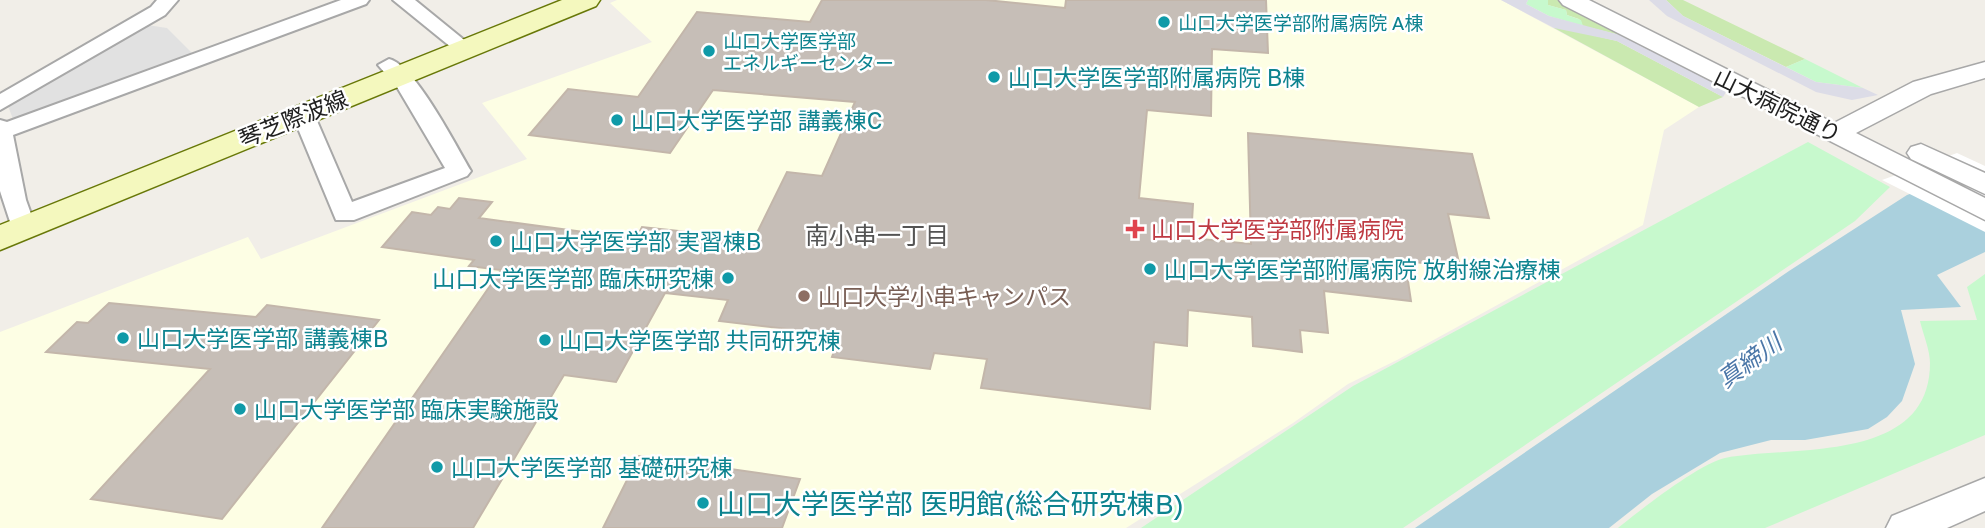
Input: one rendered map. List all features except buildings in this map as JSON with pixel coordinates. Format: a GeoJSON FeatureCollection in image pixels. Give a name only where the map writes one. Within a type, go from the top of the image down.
{"type":"FeatureCollection","features":[{"type":"Feature","properties":{"kind":"main road","name":"琴芝際波線"},"geometry":{"type":"LineString","coordinates":[[458,44],[550,0]]}},
{"type":"Feature","properties":{"kind":"main road","name":"琴芝際波線"},"geometry":{"type":"LineString","coordinates":[[10,225],[458,44],[586,0]]}},
{"type":"Feature","properties":{"kind":"main road","name":"琴芝際波線"},"geometry":{"type":"LineString","coordinates":[[10,225],[303,114],[394,70]]}},
{"type":"Feature","properties":{"kind":"street"},"geometry":{"type":"LineString","coordinates":[[0,103],[158,10],[168,0]]}},
{"type":"Feature","properties":{"kind":"street"},"geometry":{"type":"LineString","coordinates":[[1,132],[359,0]]}},
{"type":"Feature","properties":{"kind":"street"},"geometry":{"type":"LineString","coordinates":[[403,0],[458,44]]}},
{"type":"Feature","properties":{"kind":"street","name":"山大病院通り"},"geometry":{"type":"LineString","coordinates":[[1571,0],[1846,127],[1933,159],[1985,185]]}},
{"type":"Feature","properties":{"kind":"street","name":"山大病院通り"},"geometry":{"type":"LineString","coordinates":[[1614,0],[1846,127],[1902,167],[1985,210]]}},
{"type":"Feature","properties":{"kind":"street"},"geometry":{"type":"LineString","coordinates":[[303,114],[345,214],[459,171],[394,70]]}},
{"type":"Feature","properties":{"kind":"street"},"geometry":{"type":"LineString","coordinates":[[1846,127],[1922,88],[1985,70]]}},
{"type":"Feature","properties":{"kind":"street"},"geometry":{"type":"LineString","coordinates":[[0,127],[10,225]]}},
{"type":"Feature","properties":{"kind":"street"},"geometry":{"type":"LineString","coordinates":[[1906,528],[1985,494]]}},
{"type":"Feature","properties":{"kind":"shaded area","name":"山口大学小串キャンパス"},"geometry":{"type":"Polygon","coordinates":[[[617,0],[1501,0],[1699,107],[1664,130],[1643,225],[1397,360],[1348,384],[1293,423],[1126,528],[0,528],[0,332],[248,237],[261,259],[527,159],[482,103],[652,42],[610,3],[617,0]]]}},
{"type":"Feature","properties":{"kind":"shaded area"},"geometry":{"type":"Polygon","coordinates":[[[1501,0],[1528,0],[1526,4],[1549,16],[1620,35],[1716,83],[1726,92],[1723,97],[1617,41],[1554,28],[1501,0]]]}},
{"type":"Feature","properties":{"kind":"shaded area"},"geometry":{"type":"Polygon","coordinates":[[[1649,0],[1666,0],[1683,16],[1816,82],[1863,88],[1878,95],[1852,100],[1816,92],[1667,16],[1649,0]]]}},
{"type":"Feature","properties":{"kind":"shaded area"},"geometry":{"type":"Polygon","coordinates":[[[147,25],[167,28],[192,53],[22,119],[13,119],[8,106],[21,96],[147,25]]]}},
{"type":"Feature","properties":{"kind":"green space"},"geometry":{"type":"Polygon","coordinates":[[[1528,0],[1548,0],[1548,5],[1566,10],[1567,15],[1581,20],[1583,26],[1549,16],[1526,4],[1528,0]]]}},
{"type":"Feature","properties":{"kind":"green space"},"geometry":{"type":"Polygon","coordinates":[[[1548,0],[1557,0],[1716,83],[1620,35],[1583,26],[1579,19],[1567,15],[1566,10],[1548,5],[1548,0]]]}},
{"type":"Feature","properties":{"kind":"green space"},"geometry":{"type":"Polygon","coordinates":[[[1666,0],[1683,0],[1805,59],[1786,67],[1683,16],[1666,0]]]}},
{"type":"Feature","properties":{"kind":"green space"},"geometry":{"type":"Polygon","coordinates":[[[1554,28],[1617,41],[1723,97],[1699,107],[1554,28]]]}},
{"type":"Feature","properties":{"kind":"green space"},"geometry":{"type":"Polygon","coordinates":[[[1805,59],[1863,88],[1816,82],[1786,67],[1805,59]]]}},
{"type":"Feature","properties":{"kind":"green space"},"geometry":{"type":"Polygon","coordinates":[[[1808,142],[1890,187],[1855,221],[1403,528],[1141,528],[1353,386],[1808,142]]]}},
{"type":"Feature","properties":{"kind":"green space"},"geometry":{"type":"Polygon","coordinates":[[[1985,274],[1985,435],[1765,528],[1618,528],[1670,489],[1714,462],[1752,454],[1852,444],[1882,434],[1907,419],[1924,396],[1930,363],[1920,321],[1977,320],[1967,287],[1985,274]]]}},
{"type":"Feature","properties":{"kind":"water","name":"真締川"},"geometry":{"type":"Polygon","coordinates":[[[1985,166],[1985,252],[1937,275],[1961,307],[1901,310],[1915,364],[1902,401],[1887,417],[1868,429],[1805,440],[1771,440],[1720,453],[1652,494],[1609,528],[1415,528],[1789,271],[1907,195],[1985,166]]]}},
{"type":"Feature","properties":{"kind":"pier"},"geometry":{"type":"Polygon","coordinates":[[[1957,153],[1985,166],[1985,232],[1882,180],[1957,153]]]}},
{"type":"Feature","properties":{"kind":"place","name":"山口大学医学部附属病院 A棟"},"geometry":{"type":"Point","coordinates":[1164,22]}},
{"type":"Feature","properties":{"kind":"place","name":"山口大学医学部 エネルギーセンター"},"geometry":{"type":"Point","coordinates":[709,51]}},
{"type":"Feature","properties":{"kind":"place","name":"山口大学医学部附属病院 B棟"},"geometry":{"type":"Point","coordinates":[994,77]}},
{"type":"Feature","properties":{"kind":"place","name":"山口大学医学部 講義棟C"},"geometry":{"type":"Point","coordinates":[617,120]}},
{"type":"Feature","properties":{"kind":"place","name":"山口大学医学部附属病院"},"geometry":{"type":"Point","coordinates":[1135,229]}},
{"type":"Feature","properties":{"kind":"place","name":"山口大学医学部 実習棟B"},"geometry":{"type":"Point","coordinates":[496,241]}},
{"type":"Feature","properties":{"kind":"place","name":"山口大学医学部附属病院 放射線治療棟"},"geometry":{"type":"Point","coordinates":[1150,269]}},
{"type":"Feature","properties":{"kind":"place","name":"山口大学医学部 臨床研究棟"},"geometry":{"type":"Point","coordinates":[728,278]}},
{"type":"Feature","properties":{"kind":"place","name":"山口大学小串キャンパス"},"geometry":{"type":"Point","coordinates":[804,296]}},
{"type":"Feature","properties":{"kind":"place","name":"山口大学医学部 講義棟B"},"geometry":{"type":"Point","coordinates":[123,338]}},
{"type":"Feature","properties":{"kind":"place","name":"山口大学医学部 共同研究棟"},"geometry":{"type":"Point","coordinates":[545,340]}},
{"type":"Feature","properties":{"kind":"place","name":"山口大学医学部 臨床実験施設"},"geometry":{"type":"Point","coordinates":[240,409]}},
{"type":"Feature","properties":{"kind":"place","name":"山口大学医学部 基礎研究棟"},"geometry":{"type":"Point","coordinates":[437,467]}},
{"type":"Feature","properties":{"kind":"place","name":"山口大学医学部 医明館(総合研究棟B)"},"geometry":{"type":"Point","coordinates":[703,503]}},
{"type":"Feature","properties":{"kind":"district","name":"南小串一丁目"},"geometry":{"type":"Point","coordinates":[877,234]}}]}
